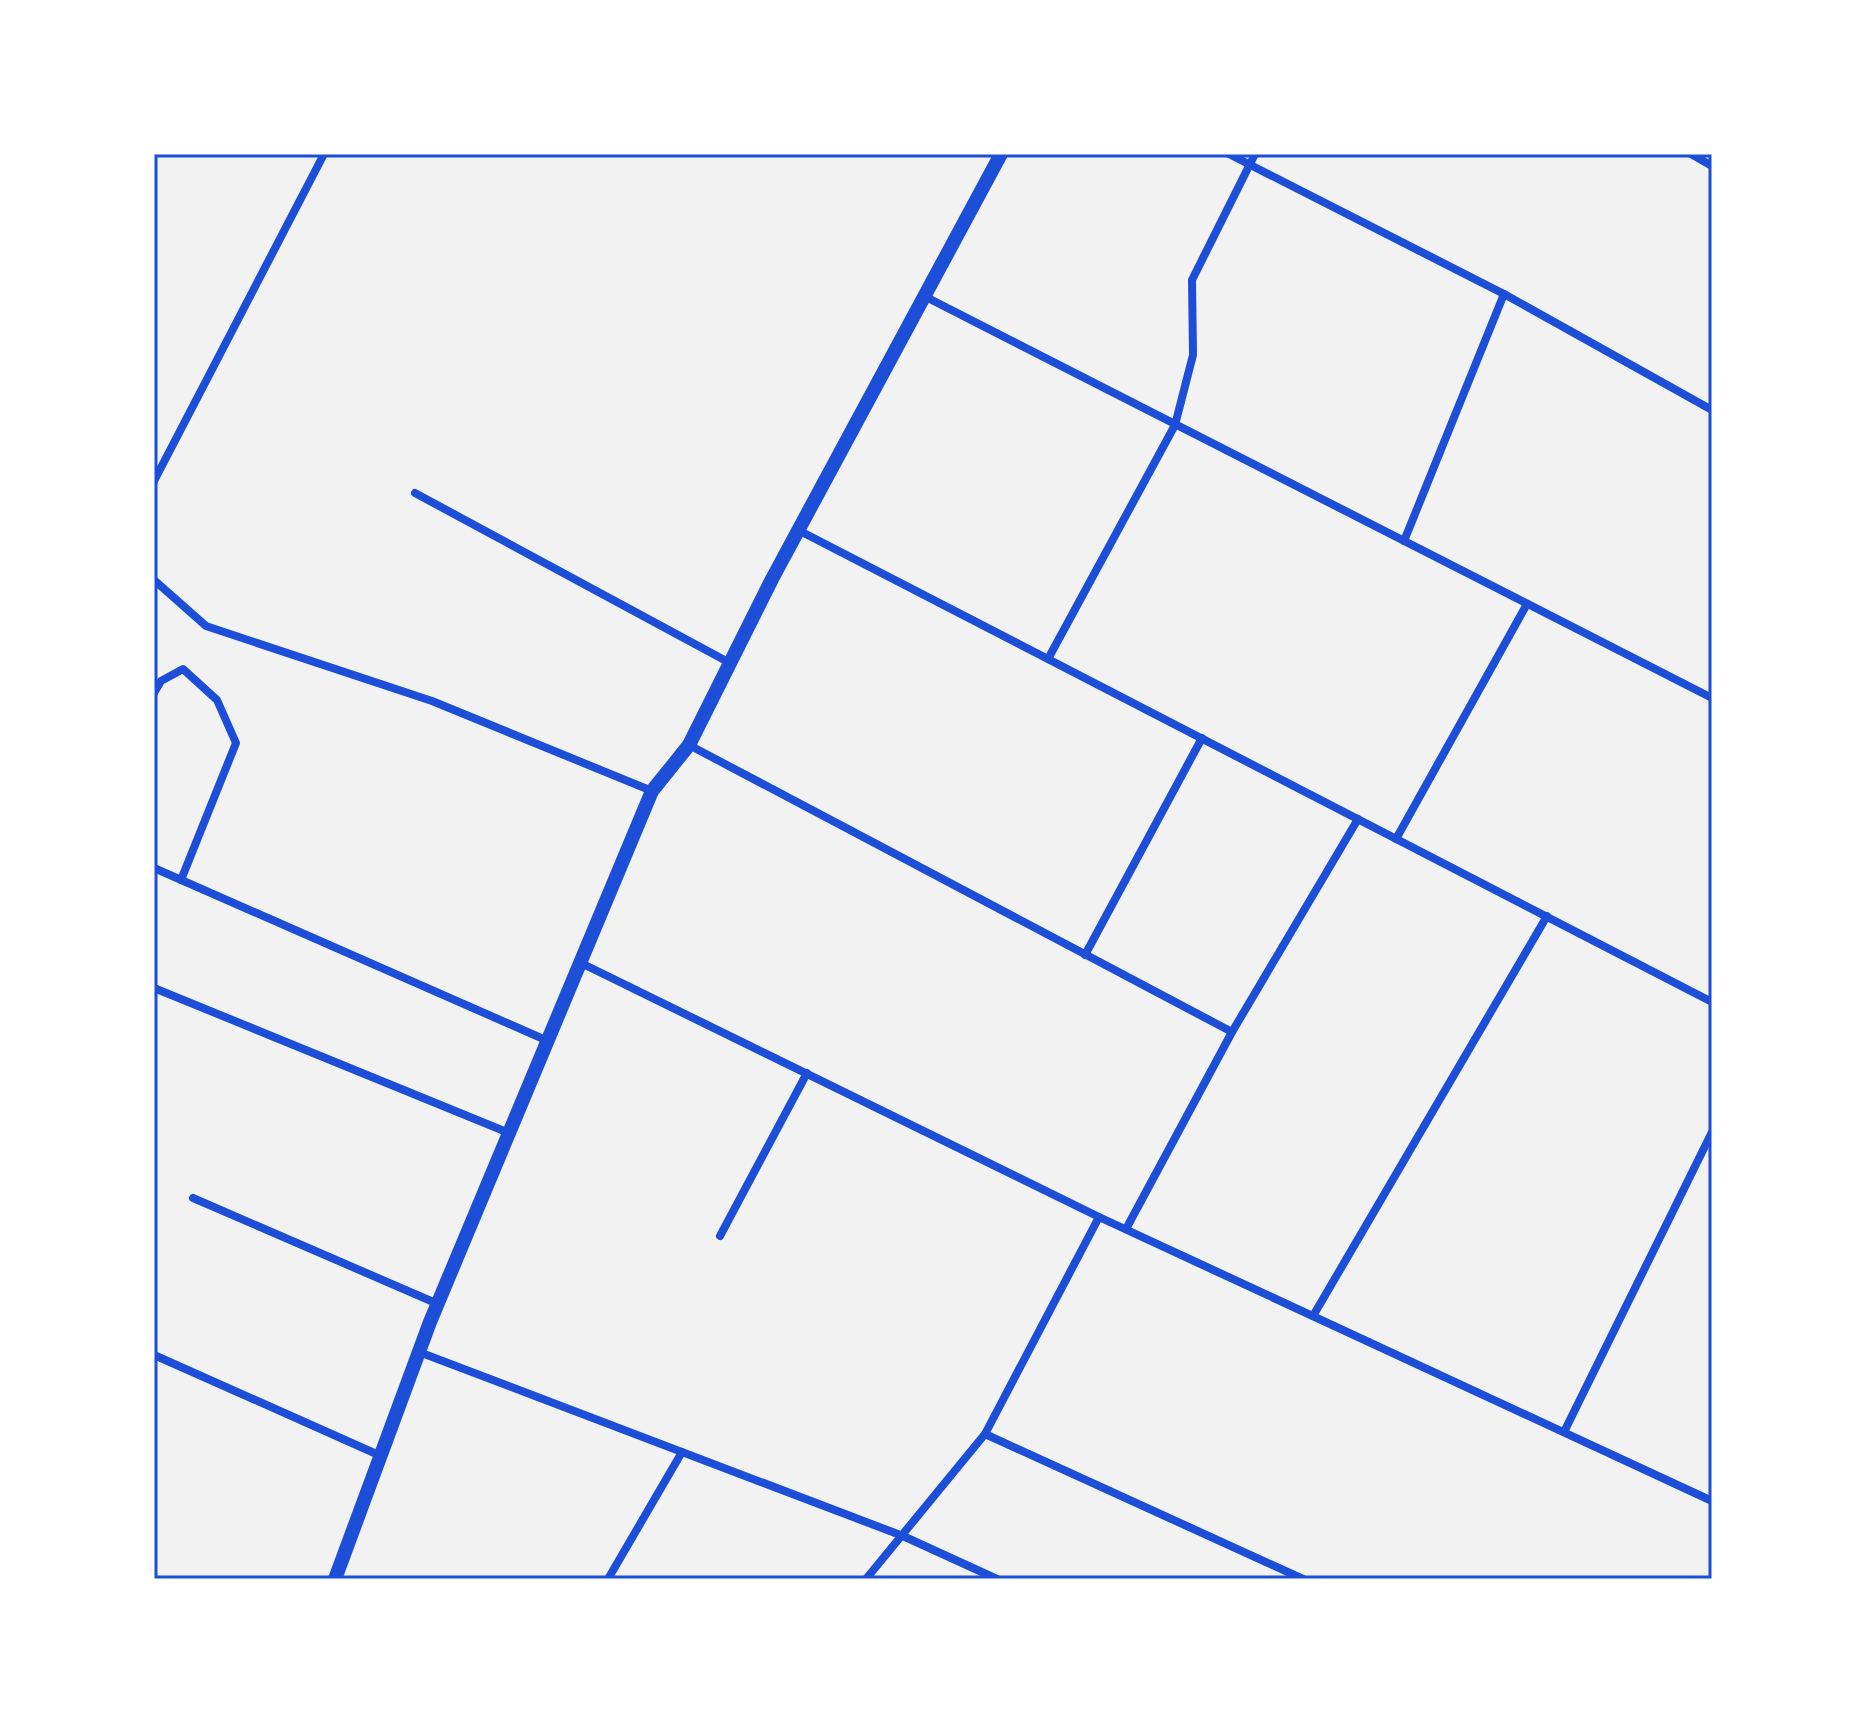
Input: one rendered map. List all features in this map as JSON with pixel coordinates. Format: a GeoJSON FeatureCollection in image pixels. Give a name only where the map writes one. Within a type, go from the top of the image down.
{"type":"FeatureCollection","features":[{"type":"Feature","properties":{"kind":"street"},"geometry":{"type":"LineString","coordinates":[[154,481],[324,154]]}},
{"type":"Feature","properties":{"kind":"street"},"geometry":{"type":"LineString","coordinates":[[335,1579],[438,1304],[652,791],[689,745],[798,530],[1001,154]]}},
{"type":"Feature","properties":{"kind":"street"},"geometry":{"type":"LineString","coordinates":[[1229,154],[1504,294],[1712,410]]}},
{"type":"Feature","properties":{"kind":"street"},"geometry":{"type":"LineString","coordinates":[[1048,659],[1175,425],[1193,355],[1192,280],[1255,154]]}},
{"type":"Feature","properties":{"kind":"street"},"geometry":{"type":"LineString","coordinates":[[1691,154],[1712,166]]}},
{"type":"Feature","properties":{"kind":"street"},"geometry":{"type":"LineString","coordinates":[[1404,541],[1504,294]]}},
{"type":"Feature","properties":{"kind":"street"},"geometry":{"type":"LineString","coordinates":[[924,296],[1712,698]]}},
{"type":"Feature","properties":{"kind":"street"},"geometry":{"type":"LineString","coordinates":[[415,493],[730,663]]}},
{"type":"Feature","properties":{"kind":"street"},"geometry":{"type":"LineString","coordinates":[[798,530],[1712,1002]]}},
{"type":"Feature","properties":{"kind":"street"},"geometry":{"type":"LineString","coordinates":[[154,580],[206,626],[432,701],[652,791]]}},
{"type":"Feature","properties":{"kind":"street"},"geometry":{"type":"LineString","coordinates":[[1396,839],[1527,604]]}},
{"type":"Feature","properties":{"kind":"street"},"geometry":{"type":"LineString","coordinates":[[154,693],[161,681],[183,669],[217,700],[236,743],[181,880]]}},
{"type":"Feature","properties":{"kind":"street"},"geometry":{"type":"LineString","coordinates":[[1085,955],[1202,738]]}},
{"type":"Feature","properties":{"kind":"street"},"geometry":{"type":"LineString","coordinates":[[689,745],[1232,1032]]}},
{"type":"Feature","properties":{"kind":"street"},"geometry":{"type":"LineString","coordinates":[[1126,1229],[1232,1032],[1358,819]]}},
{"type":"Feature","properties":{"kind":"street"},"geometry":{"type":"LineString","coordinates":[[154,868],[548,1041]]}},
{"type":"Feature","properties":{"kind":"street"},"geometry":{"type":"LineString","coordinates":[[1313,1316],[1547,916]]}},
{"type":"Feature","properties":{"kind":"street"},"geometry":{"type":"LineString","coordinates":[[581,963],[1099,1217],[1712,1501]]}},
{"type":"Feature","properties":{"kind":"street"},"geometry":{"type":"LineString","coordinates":[[154,988],[509,1133]]}},
{"type":"Feature","properties":{"kind":"street"},"geometry":{"type":"LineString","coordinates":[[720,1236],[807,1073]]}},
{"type":"Feature","properties":{"kind":"street"},"geometry":{"type":"LineString","coordinates":[[1564,1432],[1712,1132]]}},
{"type":"Feature","properties":{"kind":"street"},"geometry":{"type":"LineString","coordinates":[[193,1198],[438,1304]]}},
{"type":"Feature","properties":{"kind":"street"},"geometry":{"type":"LineString","coordinates":[[866,1579],[985,1434],[1099,1217]]}},
{"type":"Feature","properties":{"kind":"street"},"geometry":{"type":"LineString","coordinates":[[419,1352],[903,1536],[997,1579]]}},
{"type":"Feature","properties":{"kind":"street"},"geometry":{"type":"LineString","coordinates":[[154,1355],[381,1456]]}},
{"type":"Feature","properties":{"kind":"street"},"geometry":{"type":"LineString","coordinates":[[985,1434],[1303,1579]]}},
{"type":"Feature","properties":{"kind":"street"},"geometry":{"type":"LineString","coordinates":[[608,1579],[682,1452]]}}]}
